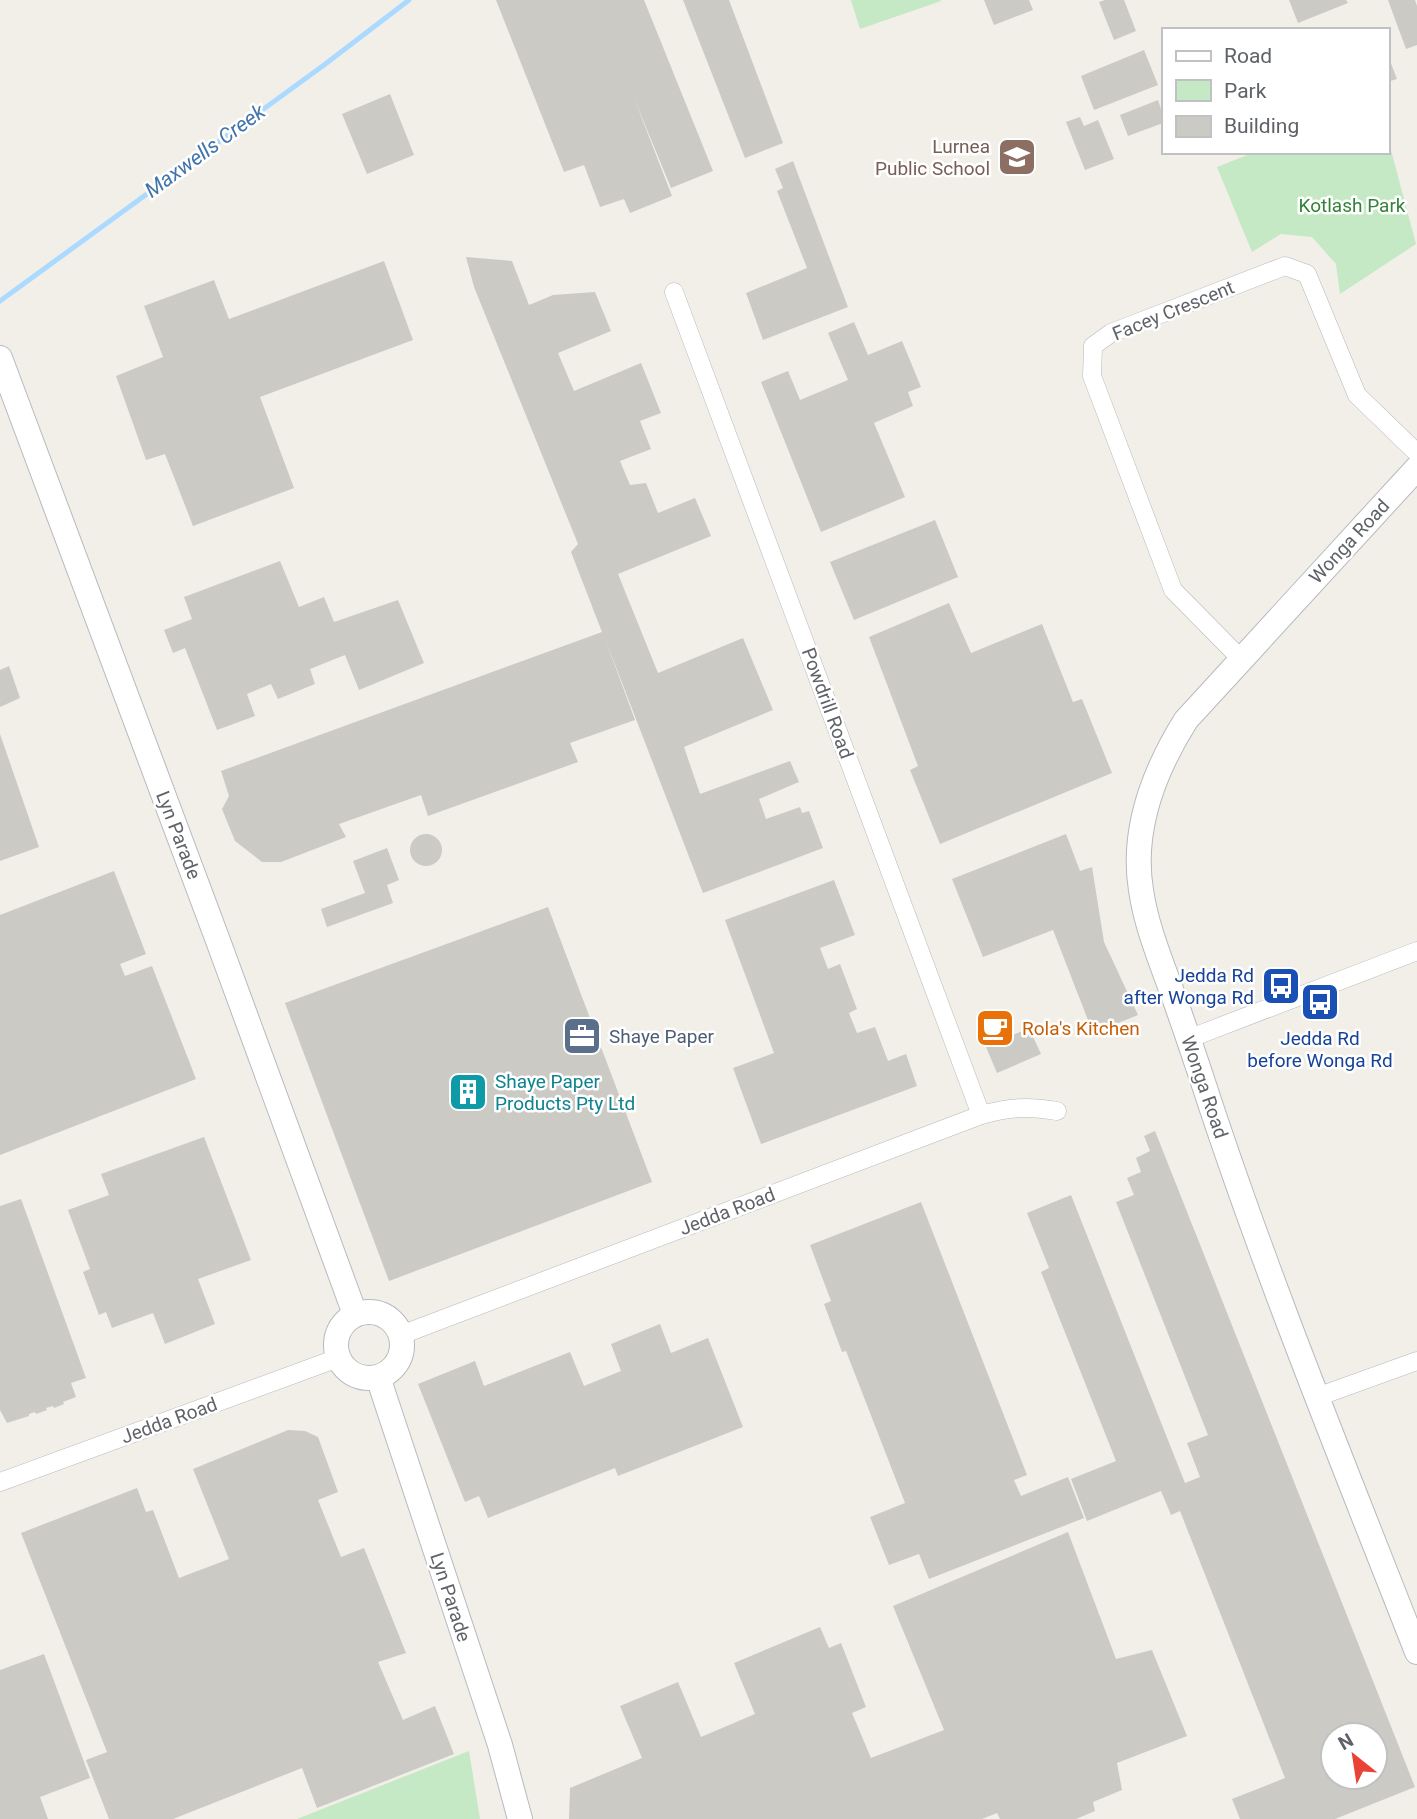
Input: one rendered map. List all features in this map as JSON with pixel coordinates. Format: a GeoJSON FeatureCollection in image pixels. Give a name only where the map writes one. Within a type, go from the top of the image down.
{"type":"FeatureCollection","features":[{"type":"Feature","properties":{"kind":"street","name":"Facey Crescent"},"geometry":{"type":"LineString","coordinates":[[1240,658],[1173,590],[1091,376],[1093,346],[1111,333],[1285,266],[1307,274],[1357,395],[1417,453]]}},
{"type":"Feature","properties":{"kind":"street","name":"Powdrill Road"},"geometry":{"type":"LineString","coordinates":[[674,292],[981,1115]]}},
{"type":"Feature","properties":{"kind":"street","name":"Lyn Parade"},"geometry":{"type":"LineString","coordinates":[[0,358],[218,938],[355,1314]]}},
{"type":"Feature","properties":{"kind":"street","name":"Wonga Road"},"geometry":{"type":"LineString","coordinates":[[1417,468],[1186,720],[1165,754],[1149,795],[1140,836],[1141,890],[1157,951],[1317,1397],[1417,1652]]}},
{"type":"Feature","properties":{"kind":"street"},"geometry":{"type":"LineString","coordinates":[[1188,1039],[1417,951]]}},
{"type":"Feature","properties":{"kind":"street","name":"Jedda Road"},"geometry":{"type":"LineString","coordinates":[[401,1335],[981,1115],[1009,1107],[1057,1111]]}},
{"type":"Feature","properties":{"kind":"street"},"geometry":{"type":"LineString","coordinates":[[378,1312],[388,1317],[401,1335],[401,1356],[388,1372],[378,1377],[359,1377],[343,1366],[338,1358],[336,1338],[340,1328],[355,1314],[378,1312]]}},
{"type":"Feature","properties":{"kind":"street","name":"Jedda Road"},"geometry":{"type":"LineString","coordinates":[[0,1482],[338,1358]]}},
{"type":"Feature","properties":{"kind":"street"},"geometry":{"type":"LineString","coordinates":[[1317,1397],[1417,1361]]}},
{"type":"Feature","properties":{"kind":"street","name":"Lyn Parade"},"geometry":{"type":"LineString","coordinates":[[378,1377],[500,1745],[520,1819]]}},
{"type":"Feature","properties":{"kind":"green space"},"geometry":{"type":"Polygon","coordinates":[[[851,0],[940,0],[941,1],[860,29],[851,0]]]}},
{"type":"Feature","properties":{"kind":"green space","name":"Kotlash Park"},"geometry":{"type":"Polygon","coordinates":[[[1389,143],[1416,244],[1340,294],[1336,264],[1312,237],[1281,234],[1252,252],[1217,167],[1250,154],[1389,154],[1389,143]]]}},
{"type":"Feature","properties":{"kind":"green space"},"geometry":{"type":"Polygon","coordinates":[[[469,1751],[480,1819],[297,1819],[469,1751]]]}},
{"type":"Feature","properties":{"kind":"building"},"geometry":{"type":"Polygon","coordinates":[[[496,0],[644,0],[713,171],[671,188],[634,98],[672,196],[630,213],[624,199],[600,207],[584,165],[564,172],[496,0]]]}},
{"type":"Feature","properties":{"kind":"building"},"geometry":{"type":"Polygon","coordinates":[[[683,0],[729,0],[783,143],[745,158],[683,0]]]}},
{"type":"Feature","properties":{"kind":"building"},"geometry":{"type":"Polygon","coordinates":[[[984,0],[1029,0],[1033,10],[994,25],[984,0]]]}},
{"type":"Feature","properties":{"kind":"building"},"geometry":{"type":"Polygon","coordinates":[[[1124,0],[1136,31],[1114,40],[1099,2],[1124,0]]]}},
{"type":"Feature","properties":{"kind":"building"},"geometry":{"type":"Polygon","coordinates":[[[1289,0],[1346,0],[1348,3],[1298,23],[1289,0]]]}},
{"type":"Feature","properties":{"kind":"building"},"geometry":{"type":"Polygon","coordinates":[[[1388,0],[1415,0],[1417,45],[1406,49],[1388,0]]]}},
{"type":"Feature","properties":{"kind":"building"},"geometry":{"type":"Polygon","coordinates":[[[1144,50],[1158,85],[1094,110],[1081,76],[1144,50]]]}},
{"type":"Feature","properties":{"kind":"building"},"geometry":{"type":"Polygon","coordinates":[[[1389,58],[1397,79],[1389,81],[1389,58]]]}},
{"type":"Feature","properties":{"kind":"building"},"geometry":{"type":"Polygon","coordinates":[[[390,94],[414,155],[367,174],[342,114],[390,94]]]}},
{"type":"Feature","properties":{"kind":"building"},"geometry":{"type":"Polygon","coordinates":[[[1158,100],[1162,123],[1128,136],[1120,115],[1158,100]]]}},
{"type":"Feature","properties":{"kind":"building"},"geometry":{"type":"Polygon","coordinates":[[[1080,117],[1084,126],[1098,120],[1114,159],[1085,170],[1066,122],[1080,117]]]}},
{"type":"Feature","properties":{"kind":"building"},"geometry":{"type":"Polygon","coordinates":[[[793,161],[848,307],[763,340],[746,293],[807,268],[777,191],[783,188],[775,169],[793,161]]]}},
{"type":"Feature","properties":{"kind":"building"},"geometry":{"type":"Polygon","coordinates":[[[466,257],[512,261],[529,305],[553,295],[595,292],[611,331],[558,353],[574,391],[641,363],[661,413],[640,421],[651,449],[620,461],[630,485],[646,483],[658,513],[695,498],[711,536],[618,574],[658,673],[743,638],[773,710],[684,747],[700,794],[790,761],[799,782],[759,799],[766,819],[800,807],[802,813],[809,811],[823,848],[703,893],[604,636],[635,720],[570,743],[578,762],[428,816],[421,795],[339,824],[346,837],[281,862],[262,862],[235,841],[222,809],[229,796],[221,771],[602,632],[571,552],[578,544],[474,287],[466,257]]]}},
{"type":"Feature","properties":{"kind":"building"},"geometry":{"type":"Polygon","coordinates":[[[384,261],[413,340],[260,397],[294,488],[193,526],[165,454],[146,460],[116,376],[163,357],[144,306],[214,280],[229,319],[384,261]]]}},
{"type":"Feature","properties":{"kind":"building"},"geometry":{"type":"Polygon","coordinates":[[[854,322],[868,355],[902,341],[921,387],[908,392],[913,406],[874,423],[905,497],[821,532],[761,382],[788,371],[800,400],[848,380],[828,333],[854,322]]]}},
{"type":"Feature","properties":{"kind":"building"},"geometry":{"type":"Polygon","coordinates":[[[935,520],[958,577],[854,620],[830,562],[935,520]]]}},
{"type":"Feature","properties":{"kind":"building"},"geometry":{"type":"Polygon","coordinates":[[[280,561],[299,607],[324,597],[334,622],[398,600],[424,663],[359,690],[345,655],[310,669],[315,684],[278,699],[271,684],[247,694],[255,716],[217,730],[185,648],[173,653],[164,630],[192,619],[184,597],[280,561]]]}},
{"type":"Feature","properties":{"kind":"building"},"geometry":{"type":"Polygon","coordinates":[[[949,603],[971,653],[1042,624],[1073,702],[1082,699],[1112,773],[940,844],[910,770],[918,766],[869,637],[949,603]]]}},
{"type":"Feature","properties":{"kind":"building"},"geometry":{"type":"Polygon","coordinates":[[[9,666],[20,698],[0,707],[0,670],[9,666]]]}},
{"type":"Feature","properties":{"kind":"building"},"geometry":{"type":"Polygon","coordinates":[[[0,734],[39,847],[0,861],[0,734]]]}},
{"type":"Feature","properties":{"kind":"building"},"geometry":{"type":"Polygon","coordinates":[[[426,834],[437,839],[442,850],[437,861],[426,866],[415,861],[410,850],[415,839],[426,834]]]}},
{"type":"Feature","properties":{"kind":"building"},"geometry":{"type":"Polygon","coordinates":[[[1066,834],[1080,871],[1092,867],[1104,942],[1138,1015],[1093,1033],[1053,930],[983,957],[952,879],[1066,834]]]}},
{"type":"Feature","properties":{"kind":"building"},"geometry":{"type":"Polygon","coordinates":[[[387,848],[399,880],[387,885],[393,903],[327,927],[321,909],[365,893],[353,861],[387,848]]]}},
{"type":"Feature","properties":{"kind":"building"},"geometry":{"type":"Polygon","coordinates":[[[114,871],[146,954],[120,964],[125,976],[152,966],[196,1079],[0,1155],[0,915],[114,871]]]}},
{"type":"Feature","properties":{"kind":"building"},"geometry":{"type":"Polygon","coordinates":[[[834,880],[855,935],[820,948],[828,969],[840,964],[857,1009],[849,1013],[857,1033],[875,1027],[888,1061],[906,1054],[917,1086],[761,1144],[733,1068],[774,1053],[725,920],[834,880]]]}},
{"type":"Feature","properties":{"kind":"building","name":"Shaye Paper Products Pty Ltd"},"geometry":{"type":"Polygon","coordinates":[[[548,907],[652,1182],[389,1281],[285,1003],[548,907]]]}},
{"type":"Feature","properties":{"kind":"building"},"geometry":{"type":"Polygon","coordinates":[[[1029,1028],[1041,1054],[997,1073],[986,1047],[1029,1028]]]}},
{"type":"Feature","properties":{"kind":"building"},"geometry":{"type":"Polygon","coordinates":[[[1155,1131],[1389,1721],[1319,1721],[1319,1791],[1389,1791],[1389,1721],[1415,1787],[1335,1819],[1240,1819],[1232,1799],[1285,1778],[1180,1511],[1171,1515],[1161,1491],[1087,1521],[1071,1479],[1116,1461],[1041,1272],[1049,1268],[1027,1213],[1071,1195],[1185,1483],[1200,1477],[1187,1443],[1208,1435],[1116,1202],[1134,1195],[1127,1178],[1141,1172],[1136,1158],[1150,1151],[1144,1136],[1155,1131]]]}},
{"type":"Feature","properties":{"kind":"building"},"geometry":{"type":"Polygon","coordinates":[[[204,1137],[251,1260],[198,1279],[215,1324],[165,1344],[153,1313],[112,1328],[106,1312],[99,1315],[83,1272],[90,1269],[68,1210],[109,1195],[101,1174],[204,1137]]]}},
{"type":"Feature","properties":{"kind":"building"},"geometry":{"type":"Polygon","coordinates":[[[21,1199],[86,1378],[71,1383],[76,1397],[63,1402],[64,1404],[7,1423],[0,1410],[0,1206],[21,1199]]]}},
{"type":"Feature","properties":{"kind":"building"},"geometry":{"type":"Polygon","coordinates":[[[921,1202],[1027,1475],[1014,1480],[1021,1496],[1068,1477],[1084,1518],[929,1579],[919,1554],[889,1565],[870,1517],[905,1503],[846,1351],[842,1352],[824,1304],[831,1301],[810,1245],[921,1202]]]}},
{"type":"Feature","properties":{"kind":"building"},"geometry":{"type":"Polygon","coordinates":[[[660,1324],[671,1353],[708,1338],[743,1427],[618,1476],[615,1468],[488,1518],[479,1496],[465,1502],[418,1384],[475,1361],[484,1386],[570,1352],[584,1386],[621,1371],[611,1344],[660,1324]]]}},
{"type":"Feature","properties":{"kind":"building"},"geometry":{"type":"Polygon","coordinates":[[[288,1430],[305,1431],[318,1437],[338,1492],[318,1500],[341,1557],[364,1548],[406,1653],[378,1662],[403,1720],[435,1706],[454,1754],[317,1808],[302,1768],[173,1819],[109,1819],[86,1760],[107,1752],[21,1533],[137,1488],[146,1512],[153,1510],[179,1578],[229,1559],[193,1469],[288,1430]]]}},
{"type":"Feature","properties":{"kind":"building"},"geometry":{"type":"Polygon","coordinates":[[[1068,1532],[1116,1659],[1152,1650],[1187,1736],[1117,1763],[1122,1790],[1093,1802],[1095,1811],[1076,1819],[1000,1819],[997,1813],[982,1819],[569,1819],[570,1788],[642,1758],[620,1706],[678,1682],[701,1737],[755,1714],[734,1663],[820,1627],[829,1648],[841,1643],[866,1707],[852,1713],[871,1758],[944,1730],[893,1606],[1068,1532]]]}},
{"type":"Feature","properties":{"kind":"building"},"geometry":{"type":"Polygon","coordinates":[[[44,1654],[90,1778],[40,1797],[48,1819],[0,1819],[0,1670],[44,1654]]]}},
{"type":"Feature","properties":{"kind":"waterway","name":"Maxwells Creek"},"geometry":{"type":"LineString","coordinates":[[0,301],[409,0]]}},
{"type":"Feature","properties":{"kind":"place","name":"Lurnea Public School"},"geometry":{"type":"Point","coordinates":[1017,157]}},
{"type":"Feature","properties":{"kind":"place","name":"Jedda Rd after Wonga Rd"},"geometry":{"type":"Point","coordinates":[1281,986]}},
{"type":"Feature","properties":{"kind":"place","name":"Jedda Rd before Wonga Rd"},"geometry":{"type":"Point","coordinates":[1320,1002]}},
{"type":"Feature","properties":{"kind":"place","name":"Rola's Kitchen"},"geometry":{"type":"Point","coordinates":[995,1028]}},
{"type":"Feature","properties":{"kind":"place","name":"Shaye Paper"},"geometry":{"type":"Point","coordinates":[582,1036]}},
{"type":"Feature","properties":{"kind":"place","name":"Shaye Paper Products Pty Ltd"},"geometry":{"type":"Point","coordinates":[468,1092]}}]}
